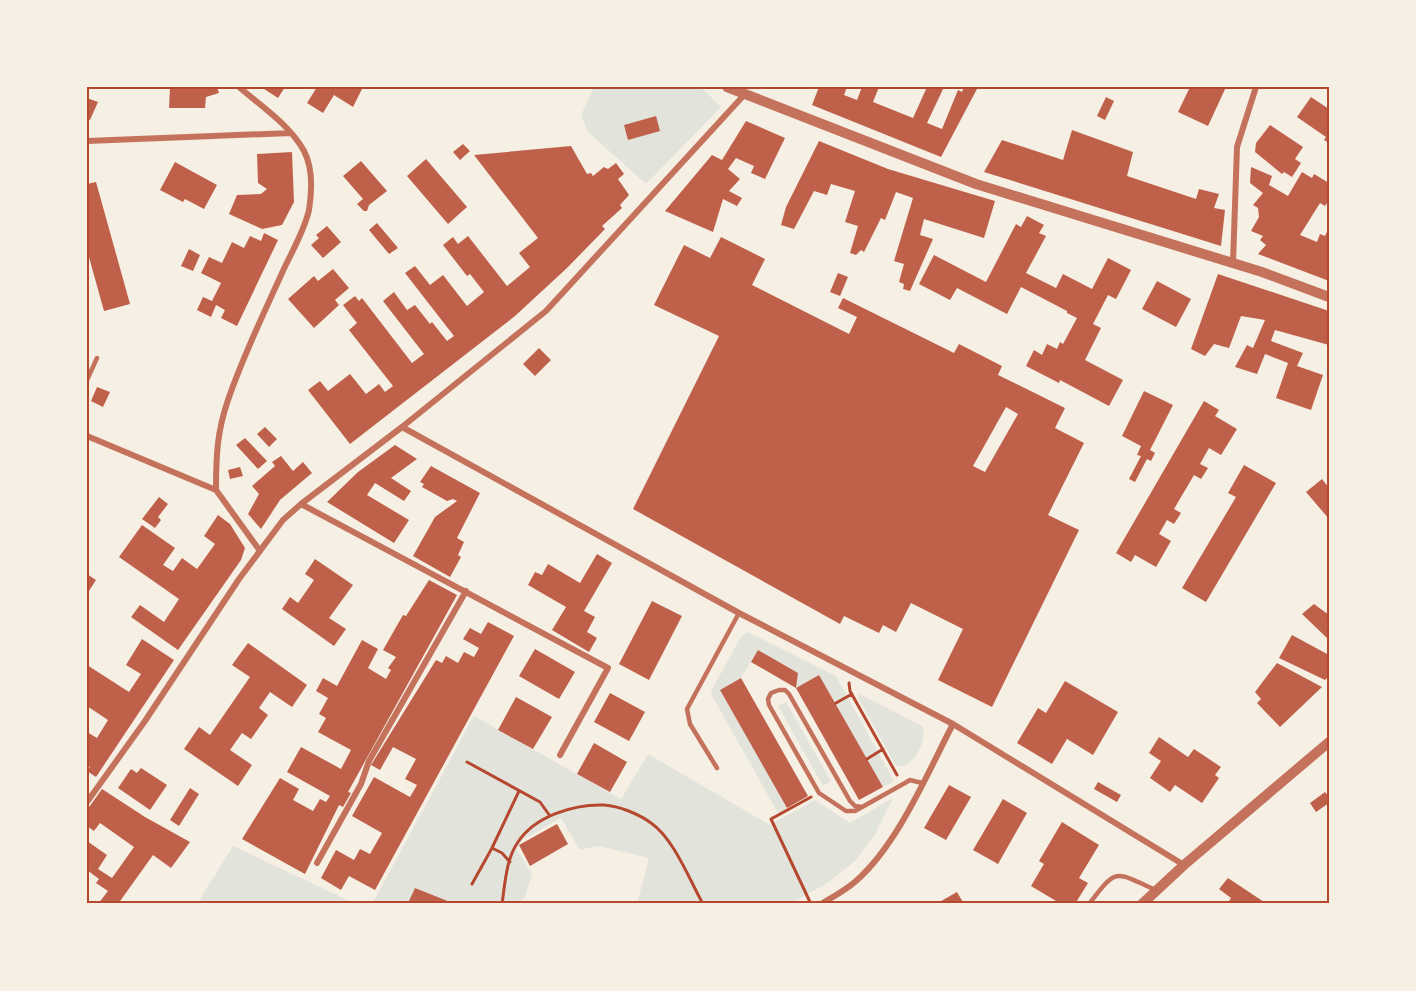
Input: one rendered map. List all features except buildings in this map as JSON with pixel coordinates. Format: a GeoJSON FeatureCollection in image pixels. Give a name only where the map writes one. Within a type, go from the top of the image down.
{"type":"FeatureCollection","features":[{"type":"Feature","properties":{"kind":"street"},"geometry":{"type":"LineString","coordinates":[[216,490],[216,448],[227,401],[244,356],[305,224],[309,209],[311,181],[304,151],[291,133],[239,87]]}},
{"type":"Feature","properties":{"kind":"street"},"geometry":{"type":"LineString","coordinates":[[727,87],[976,184],[1233,264],[1329,297]]}},
{"type":"Feature","properties":{"kind":"street"},"geometry":{"type":"LineString","coordinates":[[1233,264],[1237,147],[1256,87]]}},
{"type":"Feature","properties":{"kind":"street"},"geometry":{"type":"LineString","coordinates":[[87,802],[283,520],[546,311],[745,94]]}},
{"type":"Feature","properties":{"kind":"street"},"geometry":{"type":"LineString","coordinates":[[87,141],[291,133]]}},
{"type":"Feature","properties":{"kind":"street"},"geometry":{"type":"LineString","coordinates":[[402,427],[739,613],[952,724],[1184,865]]}},
{"type":"Feature","properties":{"kind":"street"},"geometry":{"type":"LineString","coordinates":[[87,436],[216,490],[260,551]]}},
{"type":"Feature","properties":{"kind":"street"},"geometry":{"type":"LineString","coordinates":[[301,504],[608,668],[560,755]]}},
{"type":"Feature","properties":{"kind":"street"},"geometry":{"type":"LineString","coordinates":[[317,863],[361,784],[369,761],[466,591]]}},
{"type":"Feature","properties":{"kind":"street"},"geometry":{"type":"LineString","coordinates":[[821,904],[855,881],[872,864],[903,819],[952,724]]}},
{"type":"Feature","properties":{"kind":"street"},"geometry":{"type":"LineString","coordinates":[[1142,904],[1184,865],[1329,742]]}},
{"type":"Feature","properties":{"kind":"lane"},"geometry":{"type":"LineString","coordinates":[[87,380],[97,358]]}},
{"type":"Feature","properties":{"kind":"lane"},"geometry":{"type":"LineString","coordinates":[[717,768],[690,724],[687,709],[739,613]]}},
{"type":"Feature","properties":{"kind":"lane"},"geometry":{"type":"LineString","coordinates":[[862,807],[855,806],[850,801],[789,694],[785,690],[771,693],[768,699],[769,705],[819,792],[848,812],[862,807],[910,780],[922,783]]}},
{"type":"Feature","properties":{"kind":"lane"},"geometry":{"type":"LineString","coordinates":[[1089,904],[1108,879],[1116,875],[1156,890]]}},
{"type":"Feature","properties":{"kind":"path"},"geometry":{"type":"LineString","coordinates":[[854,674],[848,686],[902,784]]}},
{"type":"Feature","properties":{"kind":"path"},"geometry":{"type":"LineString","coordinates":[[836,703],[852,694]]}},
{"type":"Feature","properties":{"kind":"path"},"geometry":{"type":"LineString","coordinates":[[867,759],[883,749]]}},
{"type":"Feature","properties":{"kind":"path"},"geometry":{"type":"LineString","coordinates":[[468,762],[540,802],[550,816]]}},
{"type":"Feature","properties":{"kind":"path"},"geometry":{"type":"LineString","coordinates":[[472,884],[519,791]]}},
{"type":"Feature","properties":{"kind":"path"},"geometry":{"type":"LineString","coordinates":[[811,904],[771,819],[819,792]]}},
{"type":"Feature","properties":{"kind":"path"},"geometry":{"type":"LineString","coordinates":[[502,904],[510,862],[519,840],[526,832],[550,816],[572,809],[605,805],[625,810],[650,822],[659,830],[674,849],[702,904]]}},
{"type":"Feature","properties":{"kind":"path"},"geometry":{"type":"LineString","coordinates":[[492,848],[502,853],[510,862]]}},
{"type":"Feature","properties":{"kind":"shaded area"},"geometry":{"type":"Polygon","coordinates":[[[594,87],[695,87],[704,90],[721,107],[646,184],[588,132],[581,115],[594,87]]]}},
{"type":"Feature","properties":{"kind":"shaded area"},"geometry":{"type":"Polygon","coordinates":[[[748,632],[836,676],[894,781],[883,787],[819,675],[796,688],[798,673],[758,650],[741,678],[720,690],[787,808],[778,813],[711,694],[741,637],[748,632]]]}},
{"type":"Feature","properties":{"kind":"shaded area"},"geometry":{"type":"Polygon","coordinates":[[[860,694],[922,726],[924,732],[921,746],[908,764],[896,766],[858,698],[860,694]]]}},
{"type":"Feature","properties":{"kind":"shaded area"},"geometry":{"type":"Polygon","coordinates":[[[786,702],[831,781],[823,786],[778,706],[786,702]]]}},
{"type":"Feature","properties":{"kind":"shaded area"},"geometry":{"type":"Polygon","coordinates":[[[474,716],[621,799],[648,754],[770,825],[815,800],[850,823],[893,798],[874,836],[855,861],[826,884],[789,904],[683,904],[681,901],[676,904],[637,904],[649,858],[596,846],[580,850],[561,818],[522,840],[517,849],[532,875],[524,899],[512,903],[455,904],[415,888],[409,904],[372,904],[474,716]]]}},
{"type":"Feature","properties":{"kind":"shaded area"},"geometry":{"type":"Polygon","coordinates":[[[233,846],[356,904],[197,904],[233,846]]]}}]}
